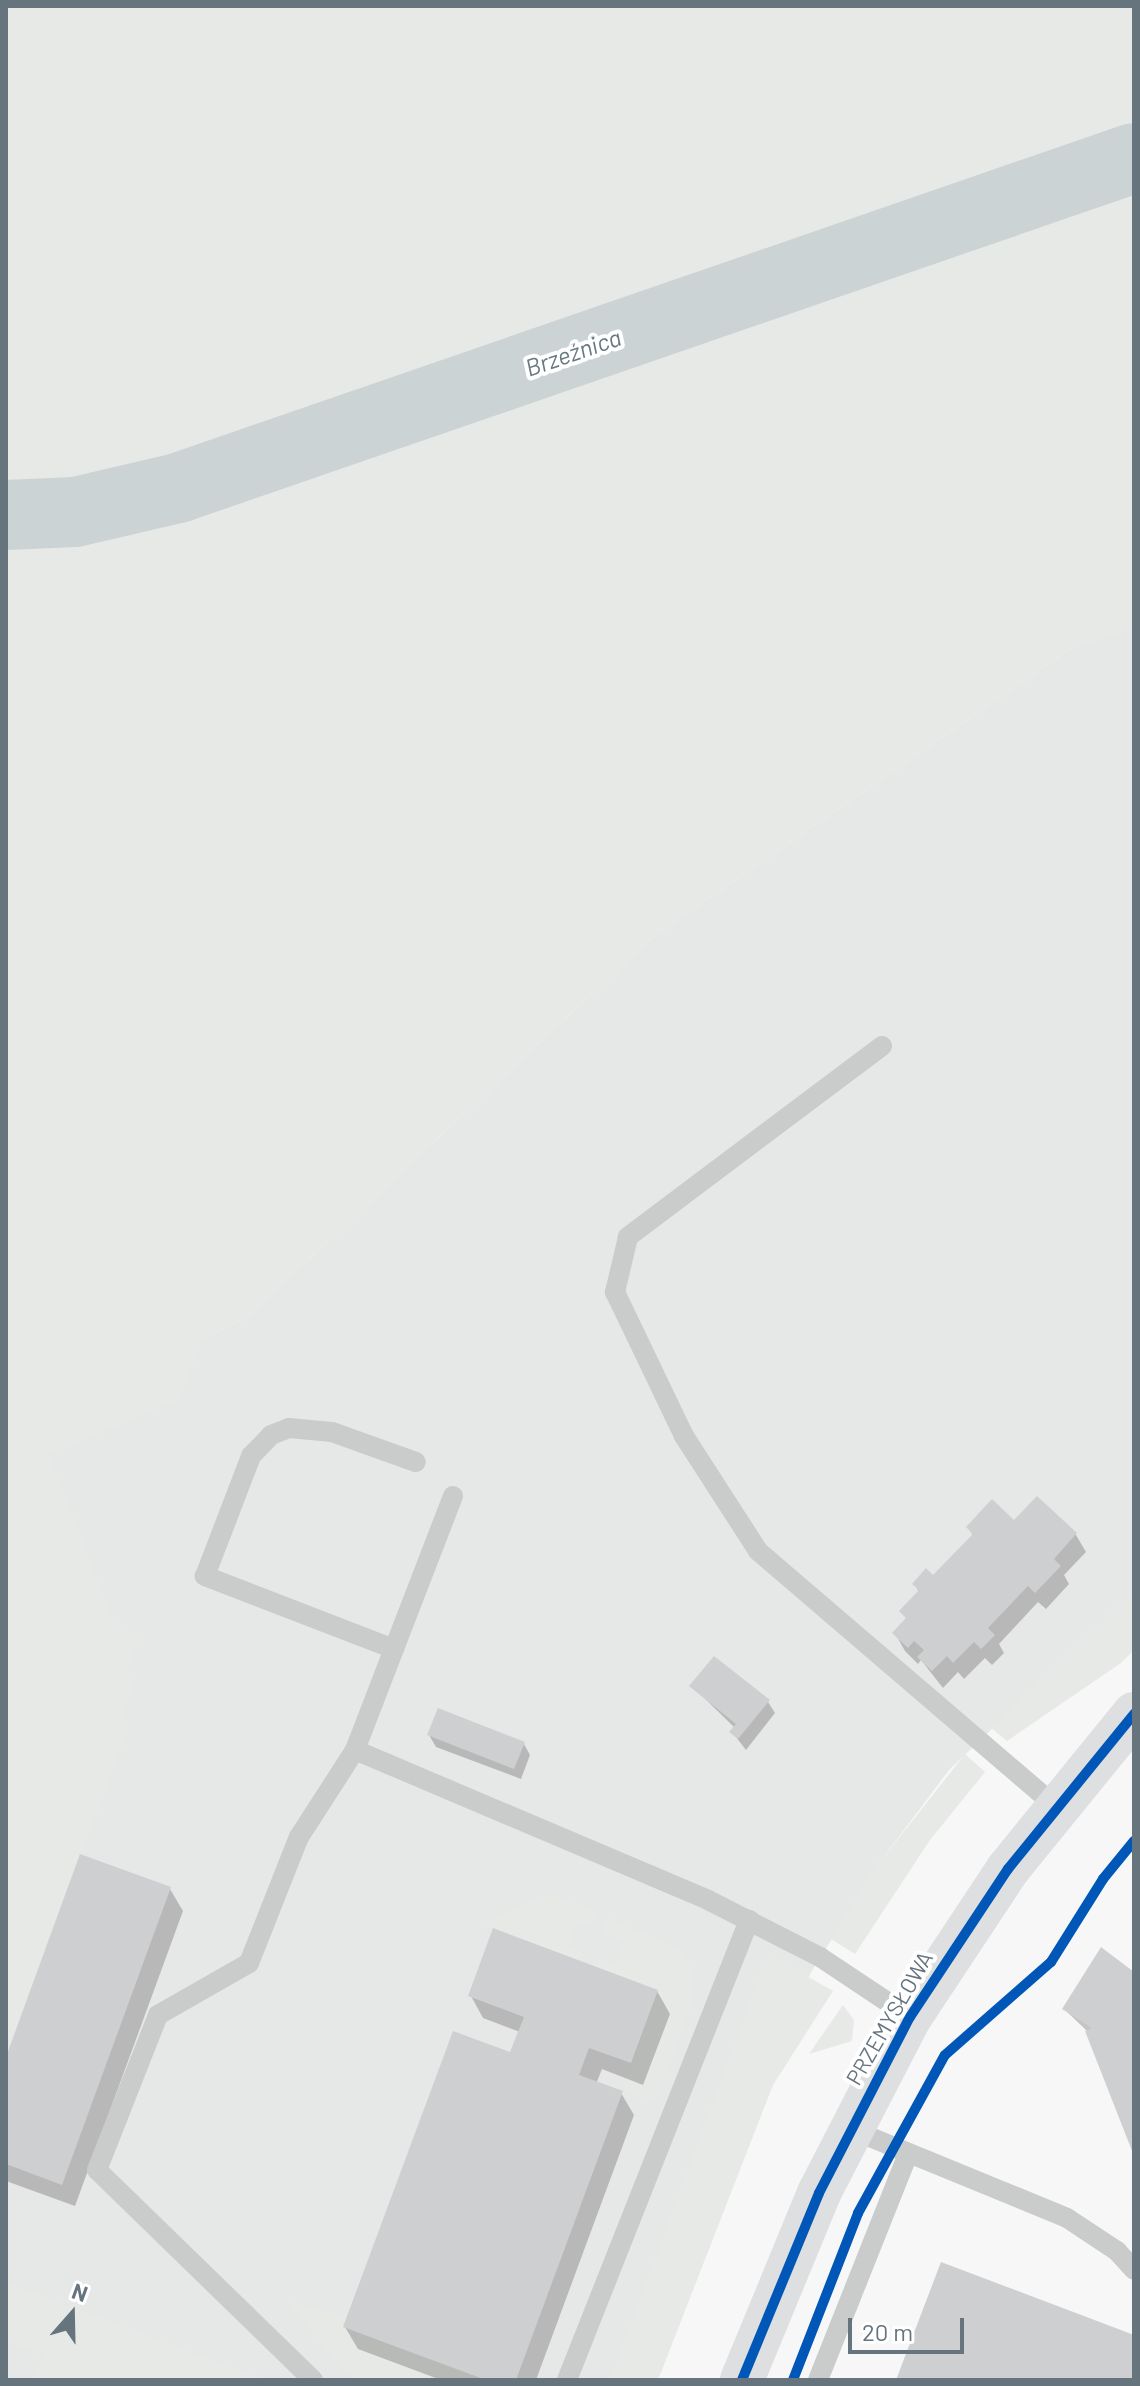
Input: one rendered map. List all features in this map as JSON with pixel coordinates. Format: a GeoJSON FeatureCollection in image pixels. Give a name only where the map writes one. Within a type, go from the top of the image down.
{"type":"FeatureCollection","features":[{"type":"Feature","properties":{"kind":"street","name":"PRZEMYSŁOWA"},"geometry":{"type":"LineString","coordinates":[[742,2380],[793,2250],[848,2128],[910,2017],[961,1935],[1056,1806],[1130,1725]]}},
{"type":"Feature","properties":{"kind":"lane"},"geometry":{"type":"LineString","coordinates":[[882,1046],[628,1237],[615,1292],[684,1436],[758,1551],[1056,1806]]}},
{"type":"Feature","properties":{"kind":"lane"},"geometry":{"type":"LineString","coordinates":[[394,1649],[205,1576],[251,1456],[271,1435],[289,1428],[332,1432],[416,1462]]}},
{"type":"Feature","properties":{"kind":"lane"},"geometry":{"type":"LineString","coordinates":[[313,2380],[97,2170],[158,2015],[249,1963],[299,1837],[355,1750],[453,1496]]}},
{"type":"Feature","properties":{"kind":"lane"},"geometry":{"type":"LineString","coordinates":[[355,1750],[749,1920],[820,1957],[910,2017]]}},
{"type":"Feature","properties":{"kind":"lane"},"geometry":{"type":"LineString","coordinates":[[567,2380],[749,1920]]}},
{"type":"Feature","properties":{"kind":"lane"},"geometry":{"type":"LineString","coordinates":[[848,2128],[1067,2218],[1117,2251],[1134,2270]]}},
{"type":"Feature","properties":{"kind":"lane"},"geometry":{"type":"LineString","coordinates":[[818,2380],[908,2154]]}},
{"type":"Feature","properties":{"kind":"shaded area"},"geometry":{"type":"Polygon","coordinates":[[[6,6],[1134,6],[1134,626],[1072,648],[649,940],[246,1318],[203,1338],[179,1400],[49,1455],[116,1627],[140,1636],[127,1671],[137,1675],[126,1705],[128,1730],[6,2057],[6,6]]]}},
{"type":"Feature","properties":{"kind":"shaded area"},"geometry":{"type":"Polygon","coordinates":[[[1134,626],[1134,1593],[949,1770],[880,1862],[810,1974],[624,2380],[6,2380],[6,1429],[246,1318],[649,940],[1072,648],[1134,626]]]}},
{"type":"Feature","properties":{"kind":"shaded area"},"geometry":{"type":"Polygon","coordinates":[[[1134,1593],[1134,1650],[1121,1663],[1007,1741],[991,1728],[1134,1593]]]}},
{"type":"Feature","properties":{"kind":"shaded area"},"geometry":{"type":"Polygon","coordinates":[[[965,1754],[985,1772],[930,1840],[855,1954],[831,1939],[880,1862],[965,1754]]]}},
{"type":"Feature","properties":{"kind":"shaded area"},"geometry":{"type":"Polygon","coordinates":[[[541,1896],[564,1898],[597,1913],[591,1928],[578,1923],[568,1947],[581,1952],[578,1960],[482,1924],[541,1896]]]}},
{"type":"Feature","properties":{"kind":"shaded area"},"geometry":{"type":"Polygon","coordinates":[[[608,1917],[676,1948],[695,1971],[692,2005],[655,2102],[623,2091],[658,1990],[592,1966],[595,1958],[614,1965],[623,1941],[602,1932],[608,1917]]]}},
{"type":"Feature","properties":{"kind":"shaded area"},"geometry":{"type":"Polygon","coordinates":[[[773,1957],[833,1991],[773,2085],[658,2380],[610,2380],[763,1967],[773,1957]]]}},
{"type":"Feature","properties":{"kind":"shaded area"},"geometry":{"type":"Polygon","coordinates":[[[843,2005],[854,2020],[852,2041],[809,2054],[843,2005]]]}},
{"type":"Feature","properties":{"kind":"shaded area"},"geometry":{"type":"Polygon","coordinates":[[[6,2282],[265,2380],[34,2380],[43,2356],[6,2341],[6,2282]]]}},
{"type":"Feature","properties":{"kind":"shaded area"},"geometry":{"type":"Polygon","coordinates":[[[286,2301],[346,2317],[343,2327],[486,2380],[364,2380],[347,2374],[286,2301]]]}},
{"type":"Feature","properties":{"kind":"building"},"geometry":{"type":"Polygon","coordinates":[[[1037,1496],[1077,1533],[1054,1559],[1061,1566],[1035,1593],[1028,1586],[988,1628],[995,1635],[981,1649],[974,1642],[953,1663],[947,1656],[932,1671],[917,1657],[924,1650],[914,1641],[908,1648],[892,1633],[906,1618],[899,1611],[919,1590],[912,1584],[926,1568],[933,1575],[973,1534],[966,1527],[992,1499],[1014,1520],[1037,1496]]]}},
{"type":"Feature","properties":{"kind":"building"},"geometry":{"type":"Polygon","coordinates":[[[714,1656],[770,1700],[738,1739],[729,1732],[736,1724],[689,1686],[714,1656]]]}},
{"type":"Feature","properties":{"kind":"building"},"geometry":{"type":"Polygon","coordinates":[[[438,1708],[525,1742],[514,1769],[427,1735],[438,1708]]]}},
{"type":"Feature","properties":{"kind":"building"},"geometry":{"type":"Polygon","coordinates":[[[80,1854],[171,1887],[62,2185],[6,2164],[6,2057],[80,1854]]]}},
{"type":"Feature","properties":{"kind":"building"},"geometry":{"type":"Polygon","coordinates":[[[493,1928],[658,1990],[631,2063],[589,2048],[579,2075],[623,2091],[516,2380],[486,2380],[343,2327],[453,2031],[510,2052],[524,2017],[468,1996],[493,1928]]]}},
{"type":"Feature","properties":{"kind":"building"},"geometry":{"type":"Polygon","coordinates":[[[1101,1947],[1134,1972],[1134,2156],[1085,2031],[1092,2028],[1062,2009],[1101,1947]]]}},
{"type":"Feature","properties":{"kind":"building"},"geometry":{"type":"Polygon","coordinates":[[[941,2262],[1134,2335],[1134,2380],[896,2380],[941,2262]]]}},
{"type":"Feature","properties":{"kind":"waterway","name":"Brzeźnica"},"geometry":{"type":"LineString","coordinates":[[6,515],[75,512],[178,488],[1134,158]]}},
{"type":"Feature","properties":{"kind":"cycle path"},"geometry":{"type":"LineString","coordinates":[[742,2380],[819,2193],[910,2017],[1008,1869],[1134,1714]]}},
{"type":"Feature","properties":{"kind":"cycle path"},"geometry":{"type":"LineString","coordinates":[[793,2380],[858,2213],[945,2055],[1051,1962],[1103,1879],[1134,1841]]}}]}
